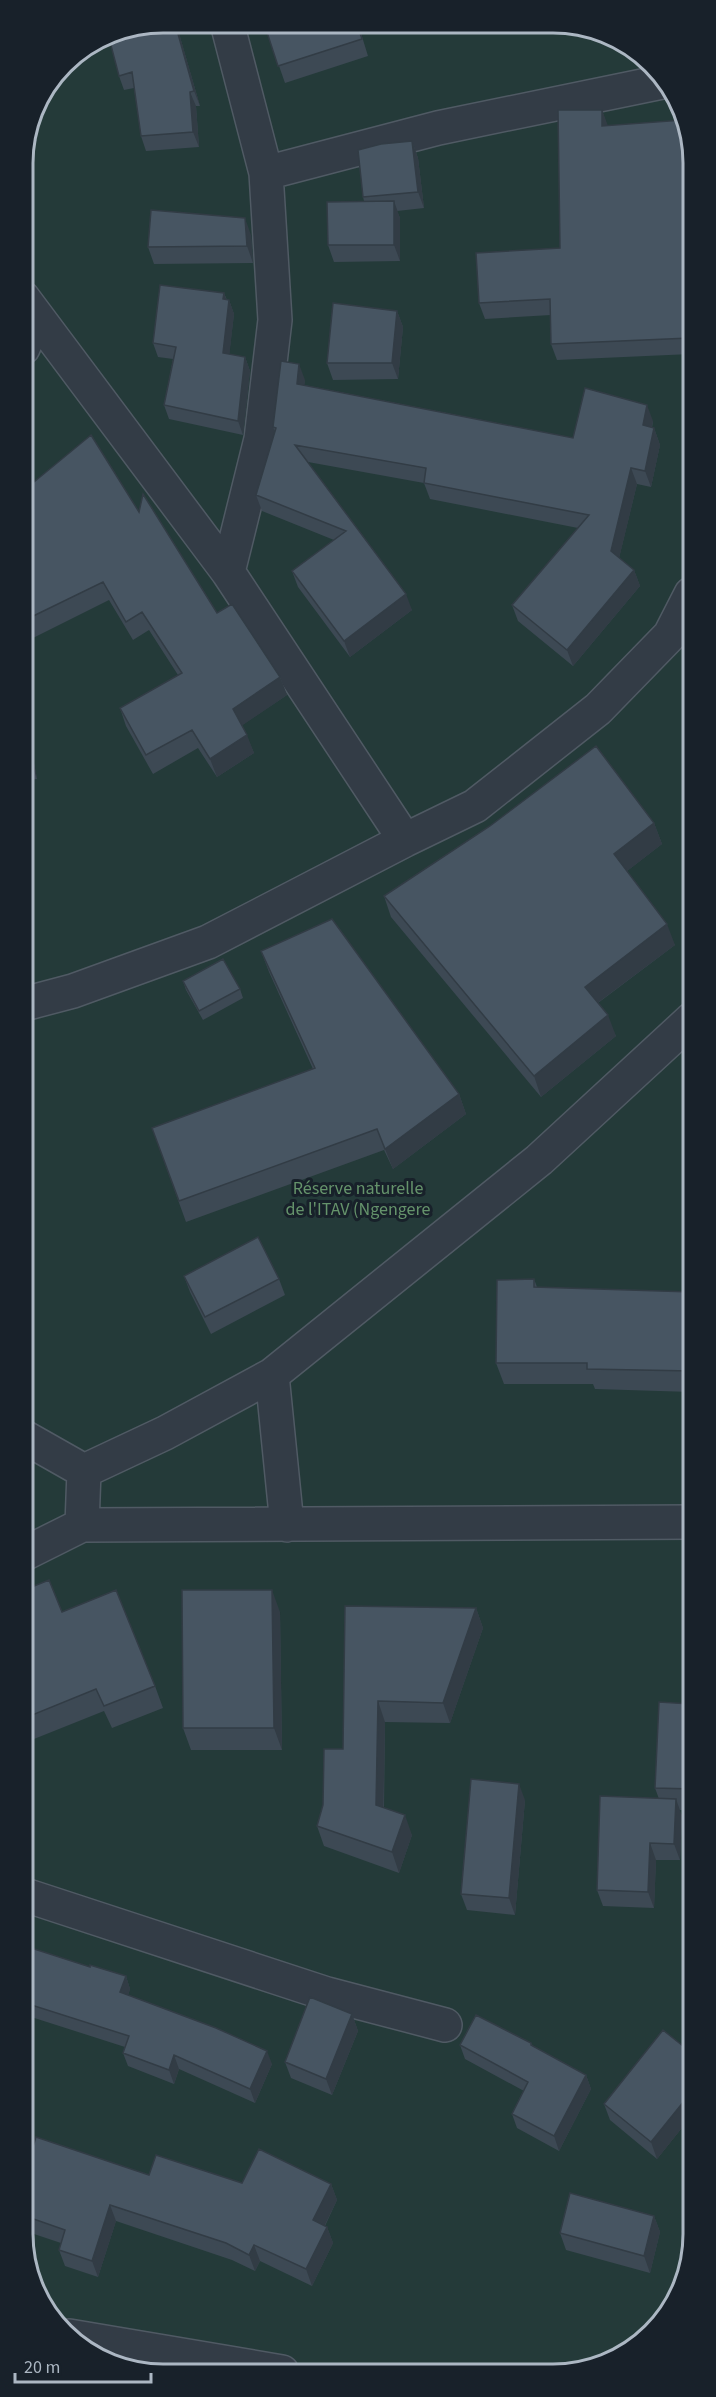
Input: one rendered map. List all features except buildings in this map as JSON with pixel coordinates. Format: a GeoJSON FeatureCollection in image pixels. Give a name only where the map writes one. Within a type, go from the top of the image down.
{"type":"FeatureCollection","features":[{"type":"Feature","properties":{"kind":"street"},"geometry":{"type":"LineString","coordinates":[[228,572],[261,439],[275,320],[266,173],[230,33]]}},
{"type":"Feature","properties":{"kind":"street"},"geometry":{"type":"LineString","coordinates":[[266,173],[438,128],[656,83]]}},
{"type":"Feature","properties":{"kind":"street"},"geometry":{"type":"LineString","coordinates":[[33,312],[228,572],[405,840]]}},
{"type":"Feature","properties":{"kind":"street"},"geometry":{"type":"LineString","coordinates":[[33,1002],[73,991],[208,942],[475,806],[598,709],[670,635],[683,610]]}},
{"type":"Feature","properties":{"kind":"street"},"geometry":{"type":"LineString","coordinates":[[84,1471],[165,1432],[272,1375],[539,1160],[683,1027]]}},
{"type":"Feature","properties":{"kind":"street"},"geometry":{"type":"LineString","coordinates":[[272,1375],[287,1525]]}},
{"type":"Feature","properties":{"kind":"street"},"geometry":{"type":"LineString","coordinates":[[33,1442],[84,1471]]}},
{"type":"Feature","properties":{"kind":"street"},"geometry":{"type":"LineString","coordinates":[[82,1525],[84,1471]]}},
{"type":"Feature","properties":{"kind":"street"},"geometry":{"type":"LineString","coordinates":[[33,1550],[82,1525],[683,1522]]}},
{"type":"Feature","properties":{"kind":"street"},"geometry":{"type":"LineString","coordinates":[[33,1898],[327,1994],[446,2025]]}},
{"type":"Feature","properties":{"kind":"street"},"geometry":{"type":"LineString","coordinates":[[87,2339],[235,2364]]}},
{"type":"Feature","properties":{"kind":"green space","name":"Réserve naturelle de l'ITAV (Ngengere"},"geometry":{"type":"Polygon","coordinates":[[[562,33],[578,35],[618,50],[651,77],[670,106],[681,138],[683,154],[683,2243],[681,2259],[673,2284],[651,2320],[618,2347],[578,2362],[553,2364],[163,2364],[138,2362],[98,2347],[71,2326],[46,2291],[35,2259],[33,2243],[33,154],[37,129],[43,113],[50,98],[65,77],[98,50],[129,37],[146,34],[562,33]]]}}]}
